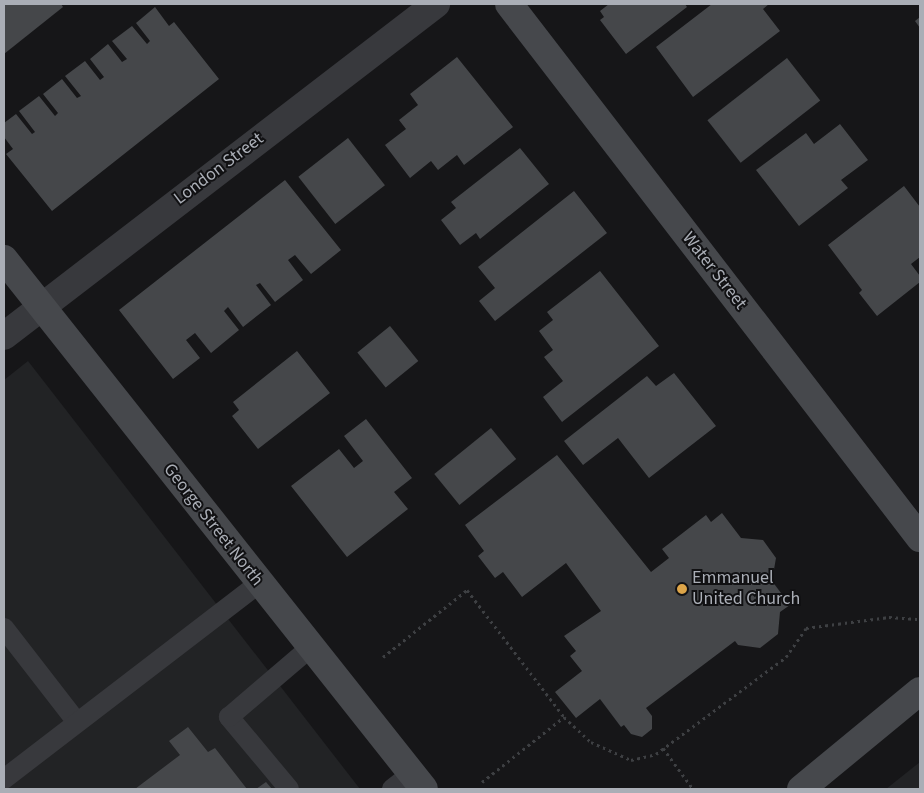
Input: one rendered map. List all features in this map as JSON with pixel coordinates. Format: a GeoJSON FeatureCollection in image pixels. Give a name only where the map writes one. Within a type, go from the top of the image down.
{"type":"FeatureCollection","features":[{"type":"Feature","properties":{"kind":"main road","name":"Water Street"},"geometry":{"type":"LineString","coordinates":[[509,4],[920,538]]}},
{"type":"Feature","properties":{"kind":"main road","name":"George Street North"},"geometry":{"type":"LineString","coordinates":[[4,259],[311,647],[409,784]]}},
{"type":"Feature","properties":{"kind":"main road"},"geometry":{"type":"LineString","coordinates":[[801,789],[920,691]]}},
{"type":"Feature","properties":{"kind":"street","name":"London Street"},"geometry":{"type":"LineString","coordinates":[[4,336],[436,4]]}},
{"type":"Feature","properties":{"kind":"lane"},"geometry":{"type":"LineString","coordinates":[[4,779],[260,583]]}},
{"type":"Feature","properties":{"kind":"lane"},"geometry":{"type":"LineString","coordinates":[[4,628],[77,722]]}},
{"type":"Feature","properties":{"kind":"lane"},"geometry":{"type":"LineString","coordinates":[[289,789],[229,717],[311,647]]}},
{"type":"Feature","properties":{"kind":"path"},"geometry":{"type":"LineString","coordinates":[[383,657],[467,590],[564,717],[591,742],[630,760],[656,754],[786,657],[806,628],[888,617],[920,619]]}},
{"type":"Feature","properties":{"kind":"path"},"geometry":{"type":"LineString","coordinates":[[482,782],[564,717]]}},
{"type":"Feature","properties":{"kind":"path"},"geometry":{"type":"LineString","coordinates":[[663,748],[693,789]]}},
{"type":"Feature","properties":{"kind":"shaded area"},"geometry":{"type":"Polygon","coordinates":[[[28,361],[360,789],[4,789],[4,380],[28,361]]]}},
{"type":"Feature","properties":{"kind":"shaded area"},"geometry":{"type":"Polygon","coordinates":[[[920,762],[920,789],[886,789],[920,762]]]}},
{"type":"Feature","properties":{"kind":"building"},"geometry":{"type":"Polygon","coordinates":[[[4,4],[61,4],[63,7],[4,54],[4,4]]]}},
{"type":"Feature","properties":{"kind":"building"},"geometry":{"type":"Polygon","coordinates":[[[609,4],[685,4],[687,7],[626,54],[600,20],[604,17],[600,11],[609,4]]]}},
{"type":"Feature","properties":{"kind":"building"},"geometry":{"type":"Polygon","coordinates":[[[712,4],[769,4],[763,9],[780,31],[693,97],[656,47],[712,4]]]}},
{"type":"Feature","properties":{"kind":"building"},"geometry":{"type":"Polygon","coordinates":[[[155,7],[169,26],[174,22],[219,79],[52,211],[6,154],[13,149],[4,137],[4,123],[16,114],[32,134],[35,132],[19,111],[39,96],[55,116],[58,113],[43,94],[62,79],[77,98],[81,96],[65,76],[85,61],[100,80],[104,77],[90,59],[108,44],[122,62],[127,59],[112,41],[132,26],[147,44],[150,41],[136,23],[155,7]]]}},
{"type":"Feature","properties":{"kind":"building"},"geometry":{"type":"Polygon","coordinates":[[[920,17],[920,28],[915,21],[920,17]]]}},
{"type":"Feature","properties":{"kind":"building"},"geometry":{"type":"Polygon","coordinates":[[[457,57],[513,127],[464,165],[457,155],[438,170],[431,161],[410,178],[385,145],[406,129],[399,120],[418,105],[410,94],[457,57]]]}},
{"type":"Feature","properties":{"kind":"building"},"geometry":{"type":"Polygon","coordinates":[[[787,58],[820,101],[741,163],[707,120],[787,58]]]}},
{"type":"Feature","properties":{"kind":"building"},"geometry":{"type":"Polygon","coordinates":[[[840,124],[868,160],[841,180],[848,188],[799,226],[756,170],[806,133],[814,144],[840,124]]]}},
{"type":"Feature","properties":{"kind":"building"},"geometry":{"type":"Polygon","coordinates":[[[348,138],[385,185],[335,224],[298,177],[348,138]]]}},
{"type":"Feature","properties":{"kind":"building"},"geometry":{"type":"Polygon","coordinates":[[[520,148],[549,184],[480,239],[476,233],[460,245],[441,220],[456,208],[451,202],[520,148]]]}},
{"type":"Feature","properties":{"kind":"building"},"geometry":{"type":"Polygon","coordinates":[[[285,180],[341,250],[311,274],[295,255],[288,260],[303,280],[275,302],[260,283],[256,285],[271,305],[243,327],[228,307],[224,311],[239,330],[211,353],[195,333],[186,340],[200,358],[173,379],[119,310],[285,180]]]}},
{"type":"Feature","properties":{"kind":"building"},"geometry":{"type":"Polygon","coordinates":[[[904,186],[920,207],[920,257],[911,264],[920,276],[920,282],[877,316],[859,293],[862,290],[828,245],[904,186]]]}},
{"type":"Feature","properties":{"kind":"building"},"geometry":{"type":"Polygon","coordinates":[[[574,191],[607,233],[495,321],[479,301],[495,288],[478,267],[574,191]]]}},
{"type":"Feature","properties":{"kind":"building"},"geometry":{"type":"Polygon","coordinates":[[[600,271],[659,346],[562,422],[543,397],[563,381],[544,357],[553,350],[539,331],[553,320],[547,312],[600,271]]]}},
{"type":"Feature","properties":{"kind":"building"},"geometry":{"type":"Polygon","coordinates":[[[390,326],[418,361],[386,387],[357,352],[390,326]]]}},
{"type":"Feature","properties":{"kind":"building"},"geometry":{"type":"Polygon","coordinates":[[[297,351],[330,393],[258,449],[232,416],[239,410],[233,402],[297,351]]]}},
{"type":"Feature","properties":{"kind":"building"},"geometry":{"type":"Polygon","coordinates":[[[674,373],[716,426],[649,478],[618,438],[583,465],[564,441],[647,376],[656,386],[674,373]]]}},
{"type":"Feature","properties":{"kind":"building"},"geometry":{"type":"Polygon","coordinates":[[[366,419],[412,478],[394,492],[408,509],[347,557],[291,486],[339,449],[354,468],[363,461],[344,436],[366,419]]]}},
{"type":"Feature","properties":{"kind":"building"},"geometry":{"type":"Polygon","coordinates":[[[491,428],[516,459],[459,505],[434,474],[491,428]]]}},
{"type":"Feature","properties":{"kind":"building","name":"Emmanuel United Church"},"geometry":{"type":"Polygon","coordinates":[[[557,455],[651,572],[669,558],[662,549],[706,515],[711,522],[722,513],[741,538],[763,540],[776,558],[772,581],[790,605],[780,612],[778,634],[760,648],[738,645],[735,641],[646,708],[652,716],[652,729],[642,737],[631,734],[624,725],[621,727],[600,699],[576,718],[555,692],[582,671],[570,656],[576,651],[564,636],[601,611],[566,563],[522,597],[503,572],[495,578],[478,556],[484,551],[465,525],[557,455]]]}},
{"type":"Feature","properties":{"kind":"building"},"geometry":{"type":"Polygon","coordinates":[[[188,727],[208,752],[215,748],[247,789],[135,789],[180,755],[169,741],[188,727]]]}},
{"type":"Feature","properties":{"kind":"building"},"geometry":{"type":"Polygon","coordinates":[[[266,782],[272,789],[256,789],[266,782]]]}},
{"type":"Feature","properties":{"kind":"place","name":"Emmanuel United Church"},"geometry":{"type":"Point","coordinates":[682,589]}}]}
